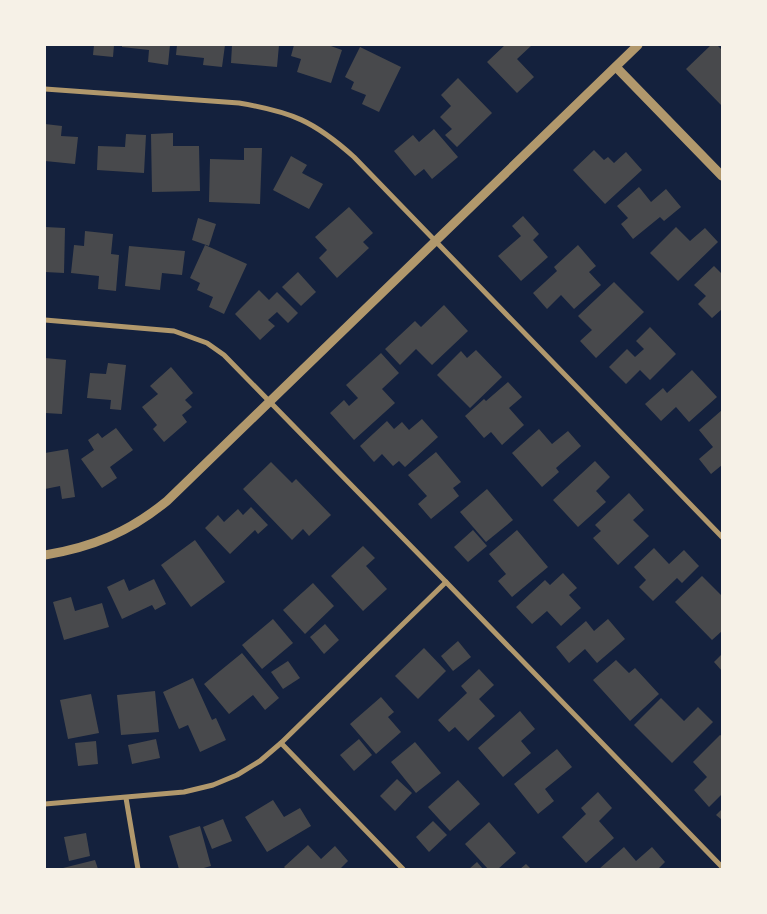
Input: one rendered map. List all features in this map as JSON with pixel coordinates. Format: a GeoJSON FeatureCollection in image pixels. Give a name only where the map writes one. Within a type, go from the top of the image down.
{"type":"FeatureCollection","features":[{"type":"Feature","properties":{"kind":"street"},"geometry":{"type":"LineString","coordinates":[[45,555],[79,548],[108,538],[149,516],[167,501],[638,45]]}},
{"type":"Feature","properties":{"kind":"street"},"geometry":{"type":"LineString","coordinates":[[616,67],[722,176]]}},
{"type":"Feature","properties":{"kind":"street"},"geometry":{"type":"LineString","coordinates":[[45,89],[239,103],[293,115],[315,126],[354,156],[722,537]]}},
{"type":"Feature","properties":{"kind":"street"},"geometry":{"type":"LineString","coordinates":[[45,320],[174,331],[207,343],[224,356],[722,867]]}},
{"type":"Feature","properties":{"kind":"street"},"geometry":{"type":"LineString","coordinates":[[45,804],[184,792],[213,785],[245,770],[281,744],[446,582]]}},
{"type":"Feature","properties":{"kind":"street"},"geometry":{"type":"LineString","coordinates":[[281,744],[403,869]]}},
{"type":"Feature","properties":{"kind":"street"},"geometry":{"type":"LineString","coordinates":[[126,798],[138,869]]}},
{"type":"Feature","properties":{"kind":"building"},"geometry":{"type":"Polygon","coordinates":[[[94,45],[114,45],[113,57],[93,55],[94,45]]]}},
{"type":"Feature","properties":{"kind":"building"},"geometry":{"type":"Polygon","coordinates":[[[122,45],[170,45],[168,65],[148,62],[149,50],[122,47],[122,45]]]}},
{"type":"Feature","properties":{"kind":"building"},"geometry":{"type":"Polygon","coordinates":[[[177,45],[225,45],[222,67],[203,65],[204,58],[176,55],[177,45]]]}},
{"type":"Feature","properties":{"kind":"building"},"geometry":{"type":"Polygon","coordinates":[[[232,45],[279,45],[277,67],[231,63],[232,45]]]}},
{"type":"Feature","properties":{"kind":"building"},"geometry":{"type":"Polygon","coordinates":[[[294,45],[328,45],[342,50],[331,83],[297,72],[301,59],[291,56],[294,45]]]}},
{"type":"Feature","properties":{"kind":"building"},"geometry":{"type":"Polygon","coordinates":[[[505,45],[532,45],[517,59],[534,77],[517,93],[487,62],[505,45]]]}},
{"type":"Feature","properties":{"kind":"building"},"geometry":{"type":"Polygon","coordinates":[[[711,45],[717,45],[722,50],[722,106],[686,69],[711,45]]]}},
{"type":"Feature","properties":{"kind":"building"},"geometry":{"type":"Polygon","coordinates":[[[360,47],[401,67],[379,112],[362,104],[366,95],[351,89],[354,82],[345,77],[360,47]]]}},
{"type":"Feature","properties":{"kind":"building"},"geometry":{"type":"Polygon","coordinates":[[[458,78],[492,113],[457,147],[445,135],[452,129],[440,117],[451,106],[441,95],[458,78]]]}},
{"type":"Feature","properties":{"kind":"building"},"geometry":{"type":"Polygon","coordinates":[[[45,124],[62,126],[61,136],[78,137],[75,164],[45,161],[45,124]]]}},
{"type":"Feature","properties":{"kind":"building"},"geometry":{"type":"Polygon","coordinates":[[[434,129],[458,157],[432,179],[424,169],[415,176],[394,151],[413,135],[419,142],[434,129]]]}},
{"type":"Feature","properties":{"kind":"building"},"geometry":{"type":"Polygon","coordinates":[[[173,133],[173,146],[199,146],[200,191],[152,192],[151,134],[173,133]]]}},
{"type":"Feature","properties":{"kind":"building"},"geometry":{"type":"Polygon","coordinates":[[[126,134],[146,135],[144,173],[97,170],[98,146],[125,147],[126,134]]]}},
{"type":"Feature","properties":{"kind":"building"},"geometry":{"type":"Polygon","coordinates":[[[244,148],[262,148],[260,204],[209,202],[210,159],[244,160],[244,148]]]}},
{"type":"Feature","properties":{"kind":"building"},"geometry":{"type":"Polygon","coordinates":[[[594,150],[604,160],[608,157],[614,163],[626,152],[642,170],[605,204],[573,170],[594,150]]]}},
{"type":"Feature","properties":{"kind":"building"},"geometry":{"type":"Polygon","coordinates":[[[291,156],[307,165],[302,173],[323,184],[309,209],[273,190],[291,156]]]}},
{"type":"Feature","properties":{"kind":"building"},"geometry":{"type":"Polygon","coordinates":[[[639,187],[651,202],[666,189],[681,207],[664,221],[660,217],[633,239],[621,224],[628,218],[617,206],[639,187]]]}},
{"type":"Feature","properties":{"kind":"building"},"geometry":{"type":"Polygon","coordinates":[[[349,207],[373,233],[363,242],[369,248],[337,278],[319,258],[327,250],[315,237],[349,207]]]}},
{"type":"Feature","properties":{"kind":"building"},"geometry":{"type":"Polygon","coordinates":[[[523,216],[539,234],[533,240],[548,257],[521,281],[498,256],[521,236],[512,226],[523,216]]]}},
{"type":"Feature","properties":{"kind":"building"},"geometry":{"type":"Polygon","coordinates":[[[198,218],[216,224],[209,246],[192,240],[198,218]]]}},
{"type":"Feature","properties":{"kind":"building"},"geometry":{"type":"Polygon","coordinates":[[[45,227],[65,228],[64,273],[45,272],[45,227]]]}},
{"type":"Feature","properties":{"kind":"building"},"geometry":{"type":"Polygon","coordinates":[[[676,227],[690,241],[705,228],[718,242],[678,281],[650,253],[676,227]]]}},
{"type":"Feature","properties":{"kind":"building"},"geometry":{"type":"Polygon","coordinates":[[[85,231],[113,234],[111,254],[119,255],[116,291],[98,289],[99,276],[71,273],[74,245],[84,246],[85,231]]]}},
{"type":"Feature","properties":{"kind":"building"},"geometry":{"type":"Polygon","coordinates":[[[205,245],[247,264],[224,314],[209,307],[213,297],[197,290],[200,283],[190,278],[205,245]]]}},
{"type":"Feature","properties":{"kind":"building"},"geometry":{"type":"Polygon","coordinates":[[[578,245],[596,266],[589,272],[601,285],[574,309],[561,295],[547,309],[533,293],[557,271],[554,267],[578,245]]]}},
{"type":"Feature","properties":{"kind":"building"},"geometry":{"type":"Polygon","coordinates":[[[129,246],[185,251],[182,275],[162,273],[160,290],[125,286],[129,246]]]}},
{"type":"Feature","properties":{"kind":"building"},"geometry":{"type":"Polygon","coordinates":[[[714,266],[722,274],[722,309],[712,318],[698,304],[706,296],[694,285],[714,266]]]}},
{"type":"Feature","properties":{"kind":"building"},"geometry":{"type":"Polygon","coordinates":[[[298,272],[316,292],[301,306],[282,287],[298,272]]]}},
{"type":"Feature","properties":{"kind":"building"},"geometry":{"type":"Polygon","coordinates":[[[614,282],[644,312],[596,358],[580,341],[592,330],[578,316],[614,282]]]}},
{"type":"Feature","properties":{"kind":"building"},"geometry":{"type":"Polygon","coordinates":[[[259,290],[269,300],[277,292],[298,313],[288,323],[277,312],[268,320],[275,326],[260,340],[235,314],[259,290]]]}},
{"type":"Feature","properties":{"kind":"building"},"geometry":{"type":"Polygon","coordinates":[[[444,305],[468,331],[432,365],[416,349],[400,365],[385,349],[415,321],[421,327],[444,305]]]}},
{"type":"Feature","properties":{"kind":"building"},"geometry":{"type":"Polygon","coordinates":[[[650,327],[676,354],[650,380],[640,370],[626,384],[609,367],[627,349],[635,357],[644,349],[636,341],[650,327]]]}},
{"type":"Feature","properties":{"kind":"building"},"geometry":{"type":"Polygon","coordinates":[[[476,350],[502,377],[470,408],[437,375],[461,351],[467,358],[476,350]]]}},
{"type":"Feature","properties":{"kind":"building"},"geometry":{"type":"Polygon","coordinates":[[[381,353],[399,373],[382,389],[395,403],[354,440],[330,413],[344,400],[349,406],[358,398],[346,385],[381,353]]]}},
{"type":"Feature","properties":{"kind":"building"},"geometry":{"type":"Polygon","coordinates":[[[45,358],[66,360],[62,414],[45,413],[45,358]]]}},
{"type":"Feature","properties":{"kind":"building"},"geometry":{"type":"Polygon","coordinates":[[[108,363],[126,365],[121,410],[110,409],[111,400],[87,398],[90,373],[106,374],[108,363]]]}},
{"type":"Feature","properties":{"kind":"building"},"geometry":{"type":"Polygon","coordinates":[[[171,367],[193,393],[185,400],[192,407],[182,415],[187,422],[164,442],[153,429],[157,425],[142,407],[158,394],[150,386],[171,367]]]}},
{"type":"Feature","properties":{"kind":"building"},"geometry":{"type":"Polygon","coordinates":[[[692,370],[717,397],[689,422],[676,407],[661,421],[645,404],[663,388],[667,393],[692,370]]]}},
{"type":"Feature","properties":{"kind":"building"},"geometry":{"type":"Polygon","coordinates":[[[508,382],[522,397],[509,408],[524,425],[502,445],[491,432],[484,438],[465,416],[484,399],[486,401],[508,382]]]}},
{"type":"Feature","properties":{"kind":"building"},"geometry":{"type":"Polygon","coordinates":[[[722,410],[722,465],[711,474],[699,459],[713,447],[699,430],[722,410]]]}},
{"type":"Feature","properties":{"kind":"building"},"geometry":{"type":"Polygon","coordinates":[[[422,419],[438,437],[405,467],[399,461],[393,466],[382,454],[374,462],[360,446],[387,421],[394,429],[402,422],[409,430],[422,419]]]}},
{"type":"Feature","properties":{"kind":"building"},"geometry":{"type":"Polygon","coordinates":[[[116,428],[133,450],[110,467],[117,478],[102,488],[81,459],[94,450],[88,440],[98,433],[102,438],[116,428]]]}},
{"type":"Feature","properties":{"kind":"building"},"geometry":{"type":"Polygon","coordinates":[[[539,429],[552,444],[568,431],[581,446],[556,468],[559,472],[542,487],[512,453],[539,429]]]}},
{"type":"Feature","properties":{"kind":"building"},"geometry":{"type":"Polygon","coordinates":[[[68,449],[75,497],[62,499],[60,486],[45,489],[45,453],[68,449]]]}},
{"type":"Feature","properties":{"kind":"building"},"geometry":{"type":"Polygon","coordinates":[[[436,452],[461,482],[453,488],[459,496],[431,519],[418,504],[427,496],[408,475],[436,452]]]}},
{"type":"Feature","properties":{"kind":"building"},"geometry":{"type":"Polygon","coordinates":[[[595,461],[610,477],[596,491],[606,502],[578,527],[553,500],[595,461]]]}},
{"type":"Feature","properties":{"kind":"building"},"geometry":{"type":"Polygon","coordinates":[[[271,462],[292,483],[296,479],[331,515],[309,536],[303,529],[292,540],[243,489],[271,462]]]}},
{"type":"Feature","properties":{"kind":"building"},"geometry":{"type":"Polygon","coordinates":[[[487,489],[513,520],[486,542],[460,512],[487,489]]]}},
{"type":"Feature","properties":{"kind":"building"},"geometry":{"type":"Polygon","coordinates":[[[629,493],[644,510],[633,520],[649,536],[618,565],[593,538],[601,531],[595,525],[629,493]]]}},
{"type":"Feature","properties":{"kind":"building"},"geometry":{"type":"Polygon","coordinates":[[[251,507],[268,525],[258,534],[255,530],[230,554],[205,528],[218,515],[224,522],[238,509],[243,515],[251,507]]]}},
{"type":"Feature","properties":{"kind":"building"},"geometry":{"type":"Polygon","coordinates":[[[473,530],[487,546],[468,562],[454,547],[473,530]]]}},
{"type":"Feature","properties":{"kind":"building"},"geometry":{"type":"Polygon","coordinates":[[[517,530],[548,567],[512,597],[498,581],[506,574],[489,554],[517,530]]]}},
{"type":"Feature","properties":{"kind":"building"},"geometry":{"type":"Polygon","coordinates":[[[195,540],[225,582],[191,607],[161,565],[195,540]]]}},
{"type":"Feature","properties":{"kind":"building"},"geometry":{"type":"Polygon","coordinates":[[[363,546],[375,558],[366,566],[387,589],[363,611],[331,576],[363,546]]]}},
{"type":"Feature","properties":{"kind":"building"},"geometry":{"type":"Polygon","coordinates":[[[654,548],[669,564],[684,550],[699,566],[682,583],[677,578],[653,601],[639,587],[646,580],[634,567],[654,548]]]}},
{"type":"Feature","properties":{"kind":"building"},"geometry":{"type":"Polygon","coordinates":[[[563,573],[577,588],[569,595],[581,608],[561,626],[547,611],[532,624],[516,607],[545,580],[550,585],[563,573]]]}},
{"type":"Feature","properties":{"kind":"building"},"geometry":{"type":"Polygon","coordinates":[[[702,576],[722,596],[722,631],[712,640],[675,602],[702,576]]]}},
{"type":"Feature","properties":{"kind":"building"},"geometry":{"type":"Polygon","coordinates":[[[124,579],[129,591],[154,579],[166,604],[155,610],[152,605],[122,619],[107,587],[124,579]]]}},
{"type":"Feature","properties":{"kind":"building"},"geometry":{"type":"Polygon","coordinates":[[[313,583],[334,606],[305,634],[283,610],[313,583]]]}},
{"type":"Feature","properties":{"kind":"building"},"geometry":{"type":"Polygon","coordinates":[[[71,597],[75,611],[102,603],[109,627],[64,640],[53,602],[71,597]]]}},
{"type":"Feature","properties":{"kind":"building"},"geometry":{"type":"Polygon","coordinates":[[[273,619],[293,643],[262,669],[242,645],[273,619]]]}},
{"type":"Feature","properties":{"kind":"building"},"geometry":{"type":"Polygon","coordinates":[[[608,619],[625,639],[597,663],[585,649],[569,663],[556,647],[586,621],[594,631],[608,619]]]}},
{"type":"Feature","properties":{"kind":"building"},"geometry":{"type":"Polygon","coordinates":[[[325,624],[339,640],[324,654],[310,637],[325,624]]]}},
{"type":"Feature","properties":{"kind":"building"},"geometry":{"type":"Polygon","coordinates":[[[458,641],[471,657],[453,671],[441,656],[458,641]]]}},
{"type":"Feature","properties":{"kind":"building"},"geometry":{"type":"Polygon","coordinates":[[[424,648],[446,671],[418,699],[395,676],[424,648]]]}},
{"type":"Feature","properties":{"kind":"building"},"geometry":{"type":"Polygon","coordinates":[[[242,653],[279,698],[265,710],[253,695],[229,714],[204,684],[242,653]]]}},
{"type":"Feature","properties":{"kind":"building"},"geometry":{"type":"Polygon","coordinates":[[[722,654],[722,671],[714,662],[722,654]]]}},
{"type":"Feature","properties":{"kind":"building"},"geometry":{"type":"Polygon","coordinates":[[[616,660],[629,673],[635,668],[659,694],[630,721],[593,680],[616,660]]]}},
{"type":"Feature","properties":{"kind":"building"},"geometry":{"type":"Polygon","coordinates":[[[288,661],[300,678],[283,689],[271,672],[288,661]]]}},
{"type":"Feature","properties":{"kind":"building"},"geometry":{"type":"Polygon","coordinates":[[[479,669],[494,685],[479,699],[495,716],[468,741],[455,727],[449,732],[438,720],[467,693],[461,686],[479,669]]]}},
{"type":"Feature","properties":{"kind":"building"},"geometry":{"type":"Polygon","coordinates":[[[193,678],[212,720],[216,718],[226,740],[200,752],[188,725],[179,729],[163,692],[193,678]]]}},
{"type":"Feature","properties":{"kind":"building"},"geometry":{"type":"Polygon","coordinates":[[[155,691],[159,732],[121,735],[117,695],[155,691]]]}},
{"type":"Feature","properties":{"kind":"building"},"geometry":{"type":"Polygon","coordinates":[[[91,694],[99,733],[68,739],[60,700],[91,694]]]}},
{"type":"Feature","properties":{"kind":"building"},"geometry":{"type":"Polygon","coordinates":[[[381,697],[394,712],[388,717],[401,732],[376,754],[350,724],[381,697]]]}},
{"type":"Feature","properties":{"kind":"building"},"geometry":{"type":"Polygon","coordinates":[[[661,698],[684,721],[698,707],[713,722],[672,763],[634,725],[661,698]]]}},
{"type":"Feature","properties":{"kind":"building"},"geometry":{"type":"Polygon","coordinates":[[[520,711],[535,729],[521,741],[531,753],[503,777],[478,748],[520,711]]]}},
{"type":"Feature","properties":{"kind":"building"},"geometry":{"type":"Polygon","coordinates":[[[720,735],[722,736],[722,794],[709,807],[694,790],[707,777],[693,762],[720,735]]]}},
{"type":"Feature","properties":{"kind":"building"},"geometry":{"type":"Polygon","coordinates":[[[156,739],[160,758],[132,764],[128,745],[156,739]]]}},
{"type":"Feature","properties":{"kind":"building"},"geometry":{"type":"Polygon","coordinates":[[[359,739],[372,755],[354,771],[340,755],[359,739]]]}},
{"type":"Feature","properties":{"kind":"building"},"geometry":{"type":"Polygon","coordinates":[[[96,741],[98,764],[78,766],[75,743],[96,741]]]}},
{"type":"Feature","properties":{"kind":"building"},"geometry":{"type":"Polygon","coordinates":[[[415,742],[441,773],[416,793],[391,762],[415,742]]]}},
{"type":"Feature","properties":{"kind":"building"},"geometry":{"type":"Polygon","coordinates":[[[557,749],[572,767],[545,789],[554,801],[538,814],[514,784],[557,749]]]}},
{"type":"Feature","properties":{"kind":"building"},"geometry":{"type":"Polygon","coordinates":[[[397,779],[412,793],[395,811],[380,796],[397,779]]]}},
{"type":"Feature","properties":{"kind":"building"},"geometry":{"type":"Polygon","coordinates":[[[458,780],[480,804],[450,831],[428,807],[458,780]]]}},
{"type":"Feature","properties":{"kind":"building"},"geometry":{"type":"Polygon","coordinates":[[[598,792],[612,808],[599,821],[614,838],[586,863],[562,837],[586,814],[581,808],[598,792]]]}},
{"type":"Feature","properties":{"kind":"building"},"geometry":{"type":"Polygon","coordinates":[[[273,800],[284,817],[300,808],[311,826],[267,852],[245,817],[273,800]]]}},
{"type":"Feature","properties":{"kind":"building"},"geometry":{"type":"Polygon","coordinates":[[[722,809],[722,820],[716,815],[722,809]]]}},
{"type":"Feature","properties":{"kind":"building"},"geometry":{"type":"Polygon","coordinates":[[[223,819],[232,841],[212,849],[203,827],[223,819]]]}},
{"type":"Feature","properties":{"kind":"building"},"geometry":{"type":"Polygon","coordinates":[[[433,821],[447,835],[429,852],[416,837],[433,821]]]}},
{"type":"Feature","properties":{"kind":"building"},"geometry":{"type":"Polygon","coordinates":[[[489,822],[516,853],[498,869],[488,869],[465,844],[489,822]]]}},
{"type":"Feature","properties":{"kind":"building"},"geometry":{"type":"Polygon","coordinates":[[[200,826],[211,866],[200,869],[179,869],[169,836],[200,826]]]}},
{"type":"Feature","properties":{"kind":"building"},"geometry":{"type":"Polygon","coordinates":[[[86,833],[90,856],[69,861],[64,837],[86,833]]]}},
{"type":"Feature","properties":{"kind":"building"},"geometry":{"type":"Polygon","coordinates":[[[308,845],[321,859],[335,846],[348,861],[340,869],[286,869],[284,867],[308,845]]]}},
{"type":"Feature","properties":{"kind":"building"},"geometry":{"type":"Polygon","coordinates":[[[624,847],[636,861],[652,847],[665,862],[658,869],[599,869],[624,847]]]}},
{"type":"Feature","properties":{"kind":"building"},"geometry":{"type":"Polygon","coordinates":[[[95,860],[98,869],[63,869],[63,868],[95,860]]]}},
{"type":"Feature","properties":{"kind":"building"},"geometry":{"type":"Polygon","coordinates":[[[477,862],[483,869],[469,869],[477,862]]]}},
{"type":"Feature","properties":{"kind":"building"},"geometry":{"type":"Polygon","coordinates":[[[526,864],[531,869],[520,869],[526,864]]]}}]}
